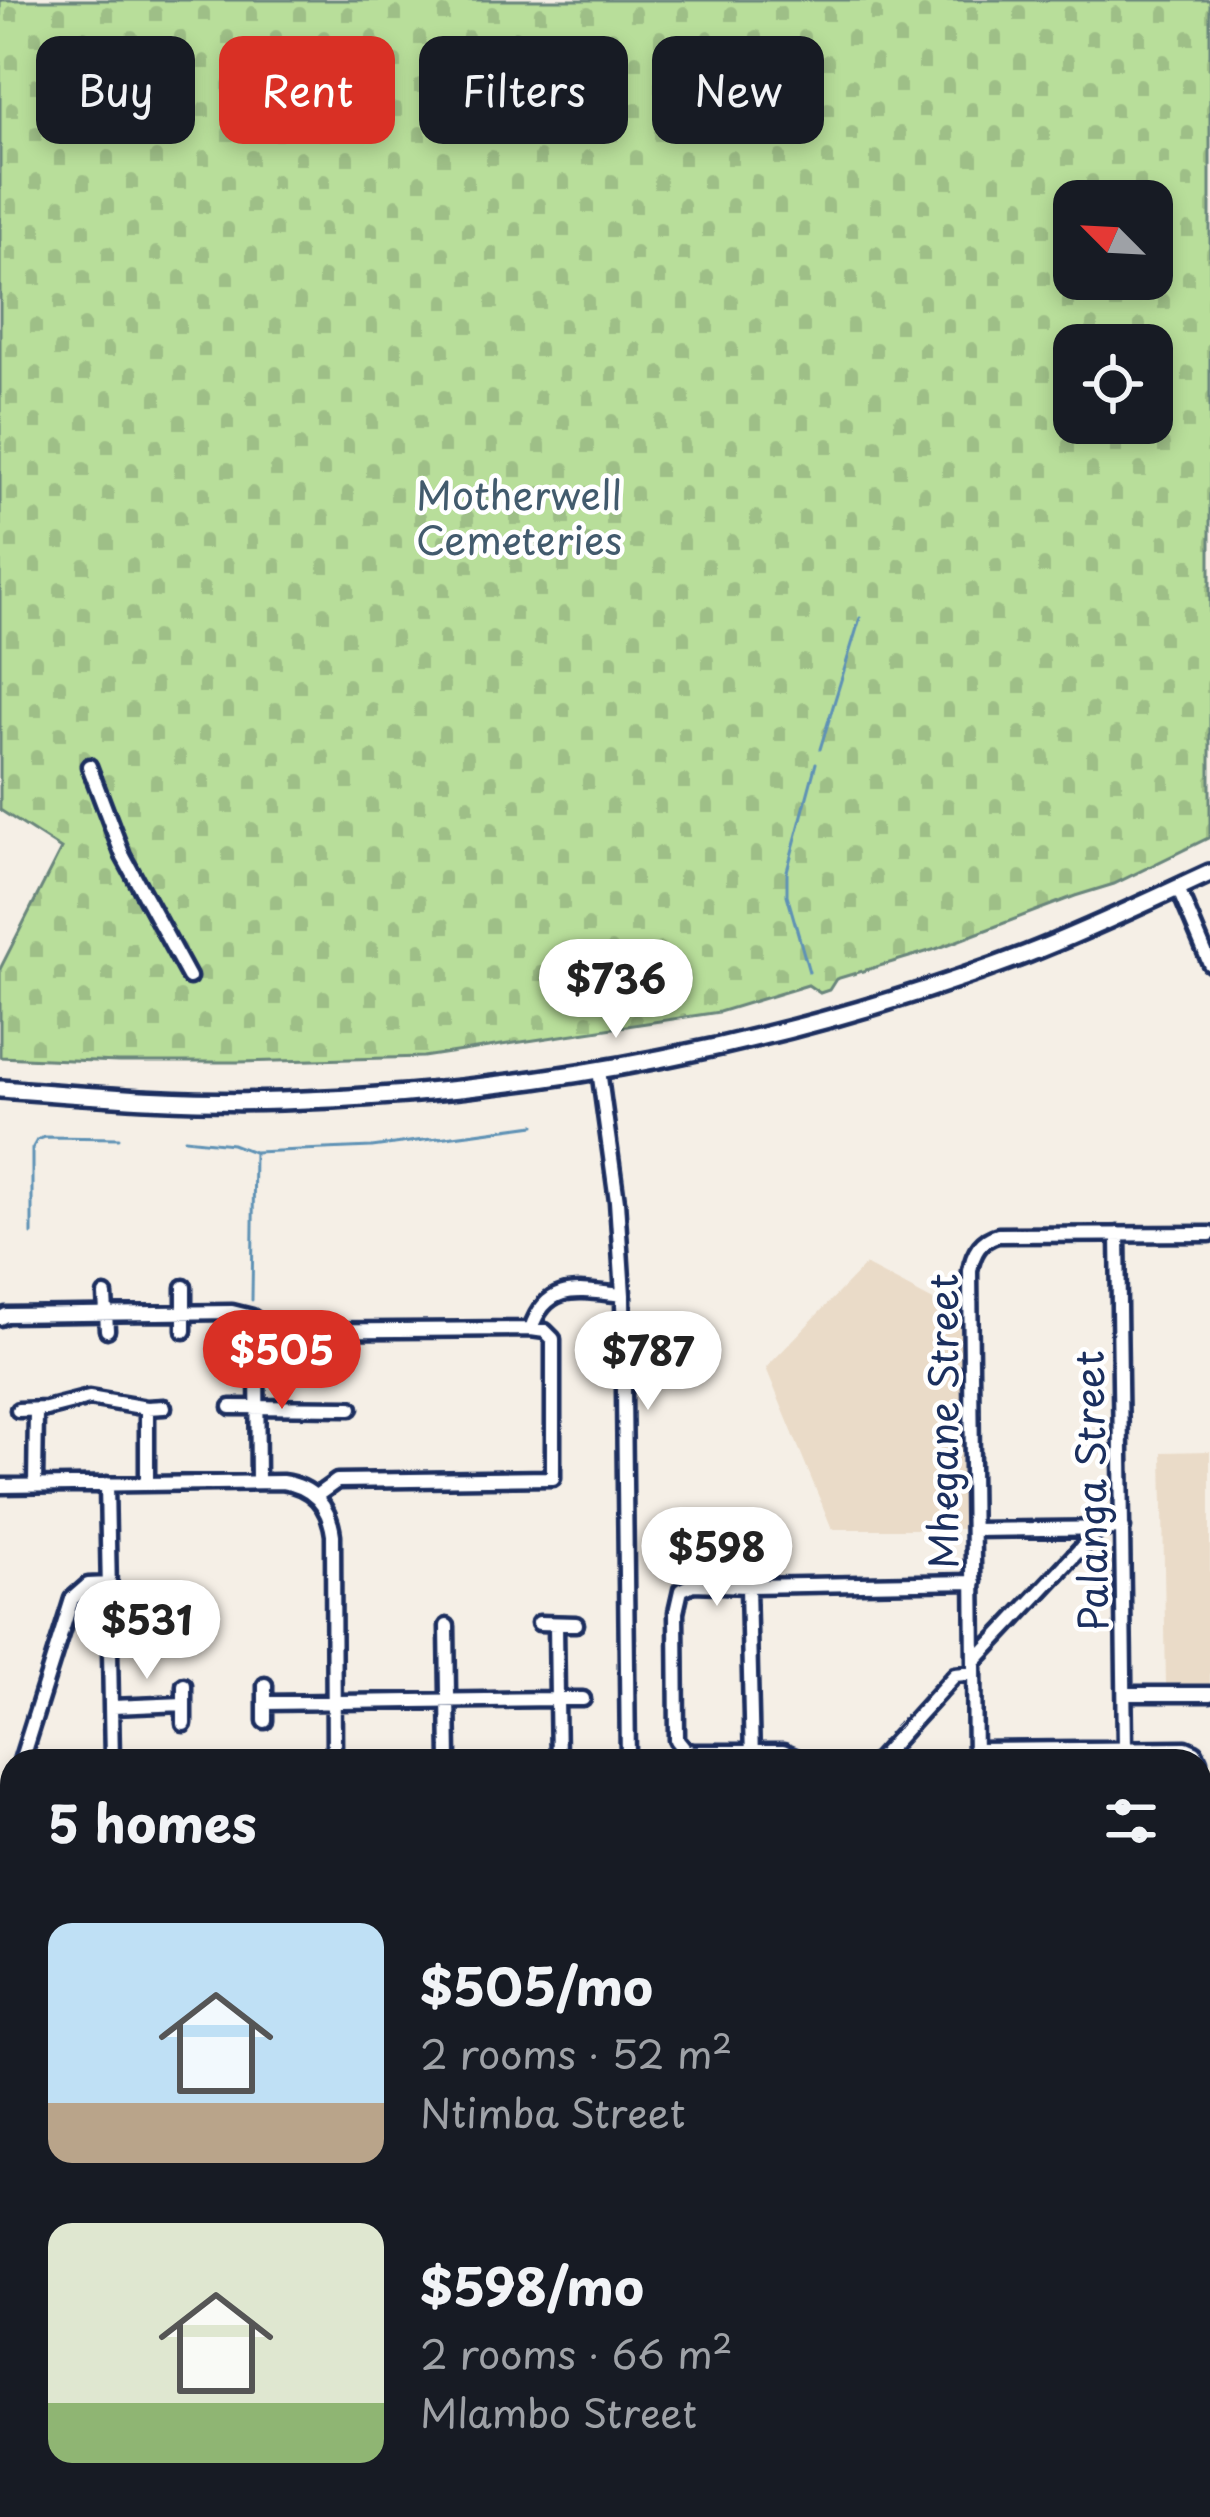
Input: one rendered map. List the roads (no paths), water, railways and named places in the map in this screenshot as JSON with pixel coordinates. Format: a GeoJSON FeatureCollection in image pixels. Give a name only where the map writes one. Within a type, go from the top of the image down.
{"type":"FeatureCollection","features":[{"type":"Feature","properties":{"kind":"main road"},"geometry":{"type":"LineString","coordinates":[[0,1090],[197,1102],[282,1101],[484,1086],[599,1070],[788,1030],[873,1006],[1027,954],[1210,873]]}},
{"type":"Feature","properties":{"kind":"street"},"geometry":{"type":"LineString","coordinates":[[89,766],[123,856],[189,977]]}},
{"type":"Feature","properties":{"kind":"street"},"geometry":{"type":"LineString","coordinates":[[1178,888],[1210,964]]}},
{"type":"Feature","properties":{"kind":"street"},"geometry":{"type":"LineString","coordinates":[[599,1070],[623,1295],[628,1749]]}},
{"type":"Feature","properties":{"kind":"street","name":"Mhegane Street"},"geometry":{"type":"LineString","coordinates":[[975,1749],[970,1271],[976,1251],[998,1234],[1210,1234]]}},
{"type":"Feature","properties":{"kind":"street","name":"Palanga Street"},"geometry":{"type":"LineString","coordinates":[[1118,1234],[1125,1747]]}},
{"type":"Feature","properties":{"kind":"street"},"geometry":{"type":"LineString","coordinates":[[184,1287],[184,1331]]}},
{"type":"Feature","properties":{"kind":"street"},"geometry":{"type":"LineString","coordinates":[[531,1329],[538,1310],[551,1297],[576,1291],[623,1295]]}},
{"type":"Feature","properties":{"kind":"street"},"geometry":{"type":"LineString","coordinates":[[105,1294],[107,1323]]}},
{"type":"Feature","properties":{"kind":"street"},"geometry":{"type":"LineString","coordinates":[[0,1318],[107,1323],[239,1313],[272,1331],[531,1329],[553,1339],[554,1478],[338,1480],[316,1496]]}},
{"type":"Feature","properties":{"kind":"street"},"geometry":{"type":"LineString","coordinates":[[258,1482],[258,1355],[272,1331]]}},
{"type":"Feature","properties":{"kind":"street"},"geometry":{"type":"LineString","coordinates":[[18,1410],[36,1411],[99,1397],[164,1407]]}},
{"type":"Feature","properties":{"kind":"street"},"geometry":{"type":"LineString","coordinates":[[231,1407],[351,1408]]}},
{"type":"Feature","properties":{"kind":"street"},"geometry":{"type":"LineString","coordinates":[[147,1408],[147,1484]]}},
{"type":"Feature","properties":{"kind":"street"},"geometry":{"type":"LineString","coordinates":[[35,1485],[36,1411]]}},
{"type":"Feature","properties":{"kind":"street"},"geometry":{"type":"LineString","coordinates":[[0,1486],[258,1482],[295,1484],[316,1496],[327,1510],[333,1535],[334,1749]]}},
{"type":"Feature","properties":{"kind":"street"},"geometry":{"type":"LineString","coordinates":[[107,1484],[112,1749]]}},
{"type":"Feature","properties":{"kind":"street"},"geometry":{"type":"LineString","coordinates":[[888,1749],[955,1675],[974,1668],[1099,1528]]}},
{"type":"Feature","properties":{"kind":"street"},"geometry":{"type":"LineString","coordinates":[[973,1530],[1123,1528]]}},
{"type":"Feature","properties":{"kind":"street"},"geometry":{"type":"LineString","coordinates":[[686,1749],[677,1740],[676,1612],[678,1595],[686,1586],[974,1582]]}},
{"type":"Feature","properties":{"kind":"street"},"geometry":{"type":"LineString","coordinates":[[25,1749],[72,1599],[88,1586],[110,1584]]}},
{"type":"Feature","properties":{"kind":"street"},"geometry":{"type":"LineString","coordinates":[[748,1586],[752,1749]]}},
{"type":"Feature","properties":{"kind":"street"},"geometry":{"type":"LineString","coordinates":[[539,1624],[576,1624]]}},
{"type":"Feature","properties":{"kind":"street"},"geometry":{"type":"LineString","coordinates":[[556,1624],[558,1749]]}},
{"type":"Feature","properties":{"kind":"street"},"geometry":{"type":"LineString","coordinates":[[447,1626],[449,1749]]}},
{"type":"Feature","properties":{"kind":"street"},"geometry":{"type":"LineString","coordinates":[[184,1685],[184,1724]]}},
{"type":"Feature","properties":{"kind":"street"},"geometry":{"type":"LineString","coordinates":[[265,1685],[266,1721]]}},
{"type":"Feature","properties":{"kind":"street"},"geometry":{"type":"LineString","coordinates":[[1125,1694],[1210,1694]]}},
{"type":"Feature","properties":{"kind":"street"},"geometry":{"type":"LineString","coordinates":[[265,1703],[583,1699]]}},
{"type":"Feature","properties":{"kind":"street"},"geometry":{"type":"LineString","coordinates":[[112,1707],[184,1704]]}},
{"type":"Feature","properties":{"kind":"street"},"geometry":{"type":"LineString","coordinates":[[1092,1749],[1188,1749]]}},
{"type":"Feature","properties":{"kind":"waterway"},"geometry":{"type":"LineString","coordinates":[[820,749],[860,618]]}},
{"type":"Feature","properties":{"kind":"waterway"},"geometry":{"type":"LineString","coordinates":[[809,972],[787,895],[787,871],[816,763]]}},
{"type":"Feature","properties":{"kind":"waterway"},"geometry":{"type":"LineString","coordinates":[[252,1300],[254,1152],[372,1147],[535,1125]]}},
{"type":"Feature","properties":{"kind":"waterway"},"geometry":{"type":"LineString","coordinates":[[32,1234],[32,1149],[37,1140],[119,1138]]}},
{"type":"Feature","properties":{"kind":"waterway"},"geometry":{"type":"LineString","coordinates":[[185,1139],[232,1144],[253,1152]]}},
{"type":"Feature","properties":{"kind":"park label","name":"Motherwell Cemeteries"},"geometry":{"type":"Point","coordinates":[519,518]}}]}
